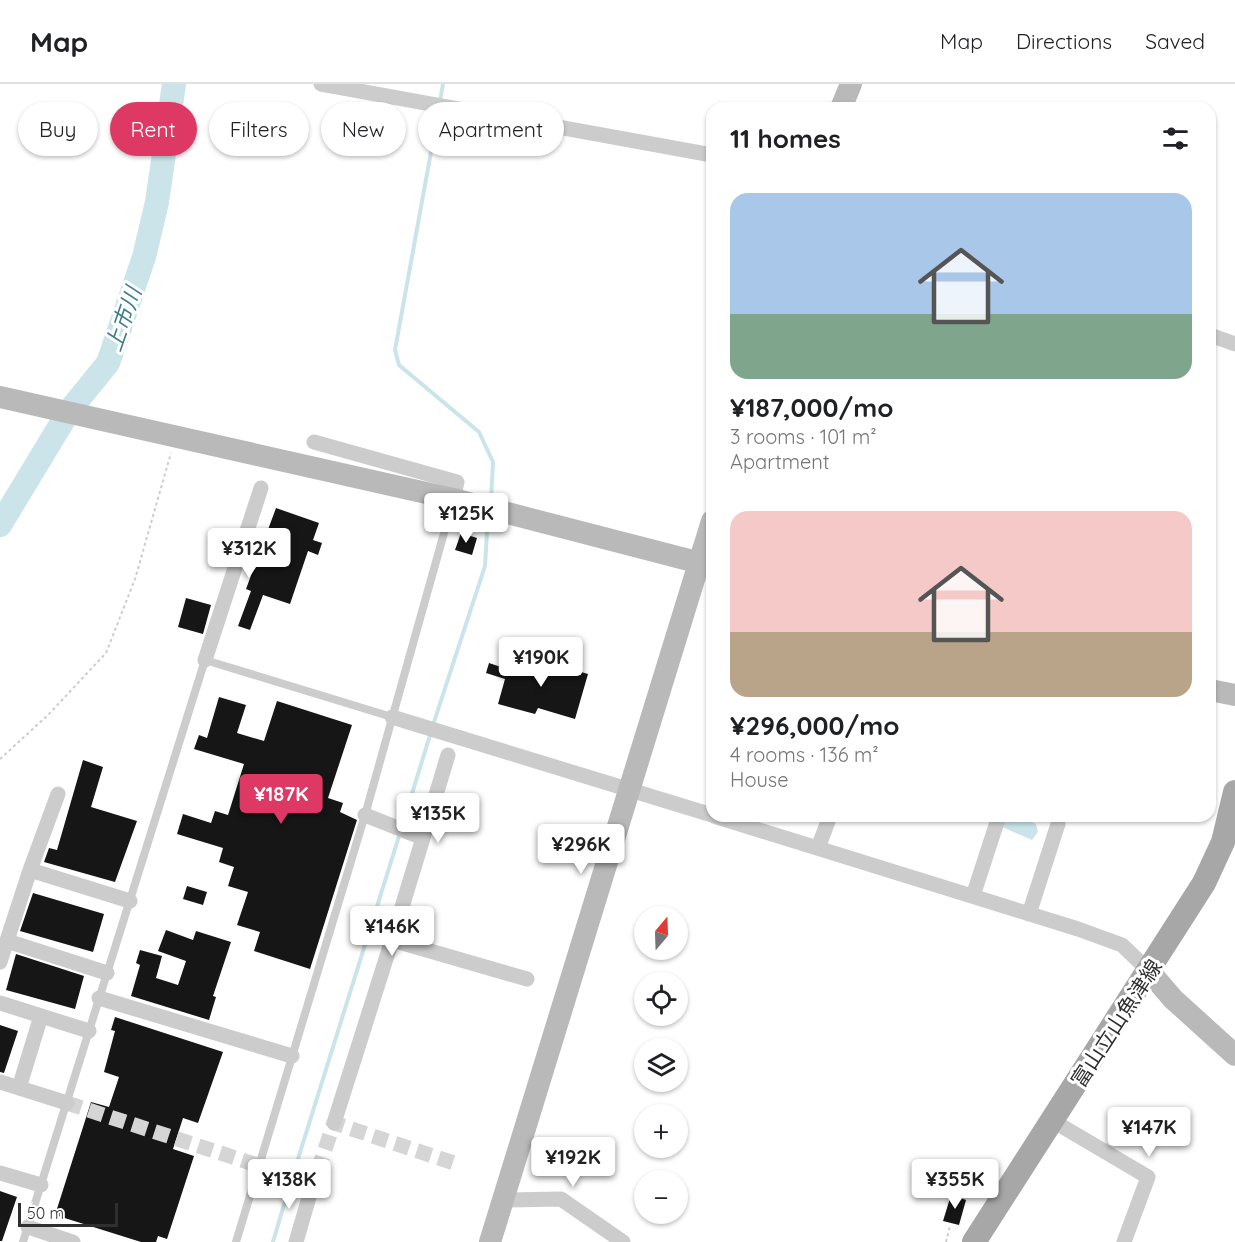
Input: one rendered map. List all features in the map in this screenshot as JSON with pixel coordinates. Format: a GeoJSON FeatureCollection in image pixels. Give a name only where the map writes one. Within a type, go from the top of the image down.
{"type":"FeatureCollection","features":[{"type":"Feature","properties":{"kind":"main road","name":"富山立山魚津線"},"geometry":{"type":"LineString","coordinates":[[974,1242],[1204,884],[1223,842],[1235,792]]}},
{"type":"Feature","properties":{"kind":"street"},"geometry":{"type":"LineString","coordinates":[[321,84],[706,154]]}},
{"type":"Feature","properties":{"kind":"street"},"geometry":{"type":"LineString","coordinates":[[844,102],[851,84]]}},
{"type":"Feature","properties":{"kind":"street"},"geometry":{"type":"LineString","coordinates":[[1216,337],[1235,344]]}},
{"type":"Feature","properties":{"kind":"street"},"geometry":{"type":"LineString","coordinates":[[0,397],[453,500],[706,565],[628,789],[490,1242]]}},
{"type":"Feature","properties":{"kind":"street"},"geometry":{"type":"LineString","coordinates":[[314,442],[457,482],[453,500]]}},
{"type":"Feature","properties":{"kind":"street"},"geometry":{"type":"LineString","coordinates":[[205,660],[261,488]]}},
{"type":"Feature","properties":{"kind":"street"},"geometry":{"type":"LineString","coordinates":[[1216,691],[1235,695]]}},
{"type":"Feature","properties":{"kind":"street"},"geometry":{"type":"LineString","coordinates":[[392,717],[706,814]]}},
{"type":"Feature","properties":{"kind":"street"},"geometry":{"type":"LineString","coordinates":[[334,1123],[448,755]]}},
{"type":"Feature","properties":{"kind":"street"},"geometry":{"type":"LineString","coordinates":[[0,962],[58,794]]}},
{"type":"Feature","properties":{"kind":"street"},"geometry":{"type":"LineString","coordinates":[[365,815],[423,838]]}},
{"type":"Feature","properties":{"kind":"street"},"geometry":{"type":"LineString","coordinates":[[733,822],[1122,945],[1173,999],[1235,1055]]}},
{"type":"Feature","properties":{"kind":"street"},"geometry":{"type":"LineString","coordinates":[[818,848],[828,822]]}},
{"type":"Feature","properties":{"kind":"street"},"geometry":{"type":"LineString","coordinates":[[973,897],[997,822]]}},
{"type":"Feature","properties":{"kind":"street"},"geometry":{"type":"LineString","coordinates":[[1029,914],[1058,824]]}},
{"type":"Feature","properties":{"kind":"street"},"geometry":{"type":"LineString","coordinates":[[30,870],[130,901]]}},
{"type":"Feature","properties":{"kind":"street"},"geometry":{"type":"LineString","coordinates":[[392,940],[527,979]]}},
{"type":"Feature","properties":{"kind":"street"},"geometry":{"type":"LineString","coordinates":[[7,941],[107,973]]}},
{"type":"Feature","properties":{"kind":"street"},"geometry":{"type":"LineString","coordinates":[[99,998],[292,1056]]}},
{"type":"Feature","properties":{"kind":"street"},"geometry":{"type":"LineString","coordinates":[[0,1003],[89,1031]]}},
{"type":"Feature","properties":{"kind":"street"},"geometry":{"type":"LineString","coordinates":[[19,1088],[40,1016]]}},
{"type":"Feature","properties":{"kind":"street"},"geometry":{"type":"LineString","coordinates":[[0,1082],[66,1103]]}},
{"type":"Feature","properties":{"kind":"street"},"geometry":{"type":"LineString","coordinates":[[1053,1120],[1148,1177],[1124,1242]]}},
{"type":"Feature","properties":{"kind":"street"},"geometry":{"type":"LineString","coordinates":[[0,1173],[41,1185]]}},
{"type":"Feature","properties":{"kind":"street"},"geometry":{"type":"LineString","coordinates":[[296,1242],[312,1187]]}},
{"type":"Feature","properties":{"kind":"street"},"geometry":{"type":"LineString","coordinates":[[503,1200],[561,1199],[623,1242]]}},
{"type":"Feature","properties":{"kind":"street"},"geometry":{"type":"LineString","coordinates":[[25,1234],[73,1242]]}},
{"type":"Feature","properties":{"kind":"lane"},"geometry":{"type":"LineString","coordinates":[[236,1242],[365,815],[453,500]]}},
{"type":"Feature","properties":{"kind":"lane"},"geometry":{"type":"LineString","coordinates":[[25,1234],[205,660],[392,717]]}},
{"type":"Feature","properties":{"kind":"path"},"geometry":{"type":"LineString","coordinates":[[0,759],[48,716],[106,652],[135,579],[175,438]]}},
{"type":"Feature","properties":{"kind":"path"},"geometry":{"type":"LineString","coordinates":[[946,1242],[950,1226]]}},
{"type":"Feature","properties":{"kind":"water"},"geometry":{"type":"Polygon","coordinates":[[[1002,822],[1032,822],[1036,824],[1038,832],[1032,840],[1000,826],[1002,822]]]}},
{"type":"Feature","properties":{"kind":"building"},"geometry":{"type":"Polygon","coordinates":[[[276,508],[319,523],[313,540],[322,543],[318,555],[308,551],[290,604],[263,595],[250,630],[238,626],[251,591],[246,589],[276,508]]]}},
{"type":"Feature","properties":{"kind":"building"},"geometry":{"type":"Polygon","coordinates":[[[461,533],[477,538],[472,555],[455,550],[461,533]]]}},
{"type":"Feature","properties":{"kind":"building"},"geometry":{"type":"Polygon","coordinates":[[[186,598],[211,605],[203,634],[178,627],[186,598]]]}},
{"type":"Feature","properties":{"kind":"building"},"geometry":{"type":"Polygon","coordinates":[[[533,658],[588,674],[575,719],[538,708],[535,714],[498,704],[505,679],[486,673],[489,663],[510,670],[511,665],[530,670],[533,658]]]}},
{"type":"Feature","properties":{"kind":"building"},"geometry":{"type":"Polygon","coordinates":[[[219,697],[246,705],[237,733],[264,741],[277,701],[352,725],[328,798],[343,803],[340,812],[357,820],[310,969],[254,951],[260,932],[237,925],[248,892],[228,886],[234,867],[219,862],[223,848],[177,834],[183,814],[211,823],[215,811],[228,815],[244,764],[194,749],[199,735],[207,738],[219,697]]]}},
{"type":"Feature","properties":{"kind":"building"},"geometry":{"type":"Polygon","coordinates":[[[83,760],[103,767],[91,807],[137,821],[115,882],[44,862],[49,848],[57,850],[83,760]]]}},
{"type":"Feature","properties":{"kind":"building"},"geometry":{"type":"Polygon","coordinates":[[[187,886],[207,892],[203,905],[183,899],[187,886]]]}},
{"type":"Feature","properties":{"kind":"building"},"geometry":{"type":"Polygon","coordinates":[[[33,893],[104,914],[93,952],[20,931],[33,893]]]}},
{"type":"Feature","properties":{"kind":"building"},"geometry":{"type":"Polygon","coordinates":[[[166,930],[193,940],[196,931],[231,942],[213,996],[216,997],[209,1020],[131,996],[140,965],[136,963],[140,950],[162,956],[156,978],[178,985],[186,961],[158,951],[166,930]]]}},
{"type":"Feature","properties":{"kind":"building"},"geometry":{"type":"Polygon","coordinates":[[[16,954],[84,976],[75,1009],[6,990],[16,954]]]}},
{"type":"Feature","properties":{"kind":"building"},"geometry":{"type":"Polygon","coordinates":[[[115,1017],[223,1052],[198,1123],[183,1118],[173,1149],[194,1156],[167,1239],[158,1236],[156,1242],[141,1242],[55,1215],[91,1102],[109,1107],[119,1077],[104,1072],[115,1031],[111,1030],[115,1017]]]}},
{"type":"Feature","properties":{"kind":"building"},"geometry":{"type":"Polygon","coordinates":[[[0,1025],[18,1031],[4,1073],[0,1072],[0,1025]]]}},
{"type":"Feature","properties":{"kind":"building"},"geometry":{"type":"Polygon","coordinates":[[[0,1191],[17,1197],[2,1241],[0,1241],[0,1191]]]}},
{"type":"Feature","properties":{"kind":"building"},"geometry":{"type":"Polygon","coordinates":[[[951,1195],[966,1200],[959,1225],[943,1221],[951,1195]]]}},
{"type":"Feature","properties":{"kind":"waterway","name":"上市川"},"geometry":{"type":"LineString","coordinates":[[0,525],[69,411],[108,363],[144,257],[157,202],[174,84]]}},
{"type":"Feature","properties":{"kind":"waterway"},"geometry":{"type":"LineString","coordinates":[[440,101],[443,84]]}},
{"type":"Feature","properties":{"kind":"waterway"},"geometry":{"type":"LineString","coordinates":[[430,156],[395,350],[399,365],[479,432],[493,462],[491,500]]}},
{"type":"Feature","properties":{"kind":"waterway"},"geometry":{"type":"LineString","coordinates":[[433,725],[485,566],[488,516]]}},
{"type":"Feature","properties":{"kind":"waterway"},"geometry":{"type":"LineString","coordinates":[[402,826],[431,732]]}},
{"type":"Feature","properties":{"kind":"waterway"},"geometry":{"type":"LineString","coordinates":[[297,1162],[400,833]]}},
{"type":"Feature","properties":{"kind":"waterway"},"geometry":{"type":"LineString","coordinates":[[273,1242],[285,1201]]}},
{"type":"Feature","properties":{"kind":"tunnel"},"geometry":{"type":"LineString","coordinates":[[67,1103],[260,1166],[312,1187],[334,1123],[460,1165]]}}]}
